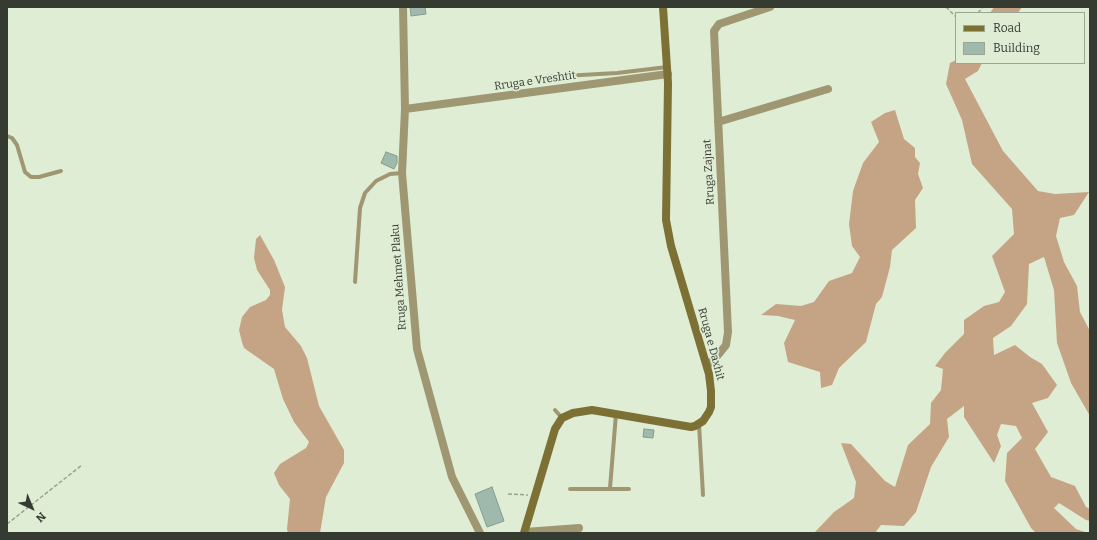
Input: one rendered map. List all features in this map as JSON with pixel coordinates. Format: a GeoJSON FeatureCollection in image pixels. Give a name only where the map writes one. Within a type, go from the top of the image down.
{"type":"FeatureCollection","features":[{"type":"Feature","properties":{"kind":"street","name":"Rruga Mehmet Plaku"},"geometry":{"type":"LineString","coordinates":[[404,7],[405,109],[402,173],[417,349],[452,477],[480,533]]}},
{"type":"Feature","properties":{"kind":"street","name":"Rruga e Daxhit"},"geometry":{"type":"LineString","coordinates":[[663,7],[667,70],[667,226],[671,246],[711,383],[710,407],[706,417],[699,424]]}},
{"type":"Feature","properties":{"kind":"street","name":"Rruga Zajnat"},"geometry":{"type":"LineString","coordinates":[[707,366],[726,346],[728,332],[714,31],[719,24],[770,7]]}},
{"type":"Feature","properties":{"kind":"street","name":"Rruga e Vreshtit"},"geometry":{"type":"LineString","coordinates":[[405,109],[667,70]]}},
{"type":"Feature","properties":{"kind":"street"},"geometry":{"type":"LineString","coordinates":[[718,122],[828,89]]}},
{"type":"Feature","properties":{"kind":"street"},"geometry":{"type":"LineString","coordinates":[[579,528],[524,532],[555,429],[562,418],[573,413],[602,411],[686,427],[699,424]]}},
{"type":"Feature","properties":{"kind":"lane"},"geometry":{"type":"LineString","coordinates":[[545,77],[667,70]]}},
{"type":"Feature","properties":{"kind":"lane"},"geometry":{"type":"LineString","coordinates":[[7,136],[12,138],[17,145],[25,172],[31,177],[39,177],[61,171]]}},
{"type":"Feature","properties":{"kind":"lane"},"geometry":{"type":"LineString","coordinates":[[354,282],[360,208],[365,193],[376,181],[390,174],[402,173]]}},
{"type":"Feature","properties":{"kind":"lane"},"geometry":{"type":"LineString","coordinates":[[555,410],[562,418]]}},
{"type":"Feature","properties":{"kind":"lane"},"geometry":{"type":"LineString","coordinates":[[610,488],[616,414]]}},
{"type":"Feature","properties":{"kind":"lane"},"geometry":{"type":"LineString","coordinates":[[699,424],[703,495]]}},
{"type":"Feature","properties":{"kind":"lane"},"geometry":{"type":"LineString","coordinates":[[570,489],[629,489]]}},
{"type":"Feature","properties":{"kind":"path"},"geometry":{"type":"LineString","coordinates":[[946,7],[955,16]]}},
{"type":"Feature","properties":{"kind":"path"},"geometry":{"type":"LineString","coordinates":[[7,524],[82,465]]}},
{"type":"Feature","properties":{"kind":"path"},"geometry":{"type":"LineString","coordinates":[[508,494],[527,494]]}},
{"type":"Feature","properties":{"kind":"shaded area"},"geometry":{"type":"Polygon","coordinates":[[[994,7],[1022,7],[1019,12],[991,12],[994,7]]]}},
{"type":"Feature","properties":{"kind":"shaded area"},"geometry":{"type":"Polygon","coordinates":[[[955,60],[955,64],[982,64],[978,71],[965,79],[1003,151],[1038,191],[1055,194],[1089,192],[1074,215],[1060,218],[1056,236],[1064,262],[1077,286],[1080,312],[1090,331],[1090,416],[1071,383],[1057,343],[1054,290],[1044,257],[1029,264],[1027,304],[1011,326],[993,338],[994,355],[1015,345],[1042,364],[1057,385],[1048,398],[1032,403],[1048,432],[1035,449],[1051,477],[1075,486],[1086,507],[1090,509],[1090,521],[1059,503],[1054,508],[1076,529],[1088,533],[1036,533],[1031,528],[1005,481],[1007,453],[1022,438],[1016,426],[1001,424],[997,435],[1001,446],[994,463],[964,417],[964,406],[947,419],[949,437],[931,467],[916,512],[904,526],[881,525],[875,533],[814,533],[834,512],[854,498],[856,482],[841,443],[851,444],[885,481],[895,487],[908,445],[930,424],[931,403],[941,390],[943,369],[935,366],[945,353],[964,334],[964,320],[984,306],[999,302],[1005,292],[992,256],[1014,234],[1012,209],[972,164],[962,120],[946,84],[950,63],[955,60]]]}},
{"type":"Feature","properties":{"kind":"shaded area"},"geometry":{"type":"Polygon","coordinates":[[[895,110],[904,139],[915,148],[915,157],[920,163],[918,174],[923,188],[915,200],[916,228],[892,250],[890,267],[882,297],[876,304],[866,342],[839,368],[832,385],[821,388],[820,372],[788,362],[784,343],[795,320],[778,316],[761,315],[776,304],[801,306],[814,302],[829,281],[852,273],[860,257],[852,246],[849,224],[853,191],[863,163],[879,142],[871,122],[885,113],[895,110]]]}},
{"type":"Feature","properties":{"kind":"shaded area"},"geometry":{"type":"Polygon","coordinates":[[[260,235],[274,260],[285,287],[282,310],[285,327],[301,346],[307,358],[319,406],[344,450],[344,463],[326,497],[320,533],[288,533],[287,529],[290,499],[279,485],[274,473],[280,464],[306,448],[309,442],[294,422],[283,399],[274,369],[244,348],[239,330],[242,317],[250,307],[266,300],[270,295],[270,290],[257,270],[254,258],[256,239],[260,235]]]}},
{"type":"Feature","properties":{"kind":"building"},"geometry":{"type":"Polygon","coordinates":[[[410,7],[425,7],[426,14],[411,16],[410,7]]]}},
{"type":"Feature","properties":{"kind":"building"},"geometry":{"type":"Polygon","coordinates":[[[386,152],[397,156],[397,163],[394,169],[381,163],[386,152]]]}},
{"type":"Feature","properties":{"kind":"building"},"geometry":{"type":"Polygon","coordinates":[[[644,429],[654,430],[653,438],[643,437],[644,429]]]}},
{"type":"Feature","properties":{"kind":"building"},"geometry":{"type":"Polygon","coordinates":[[[492,487],[504,521],[487,527],[475,494],[492,487]]]}}]}
